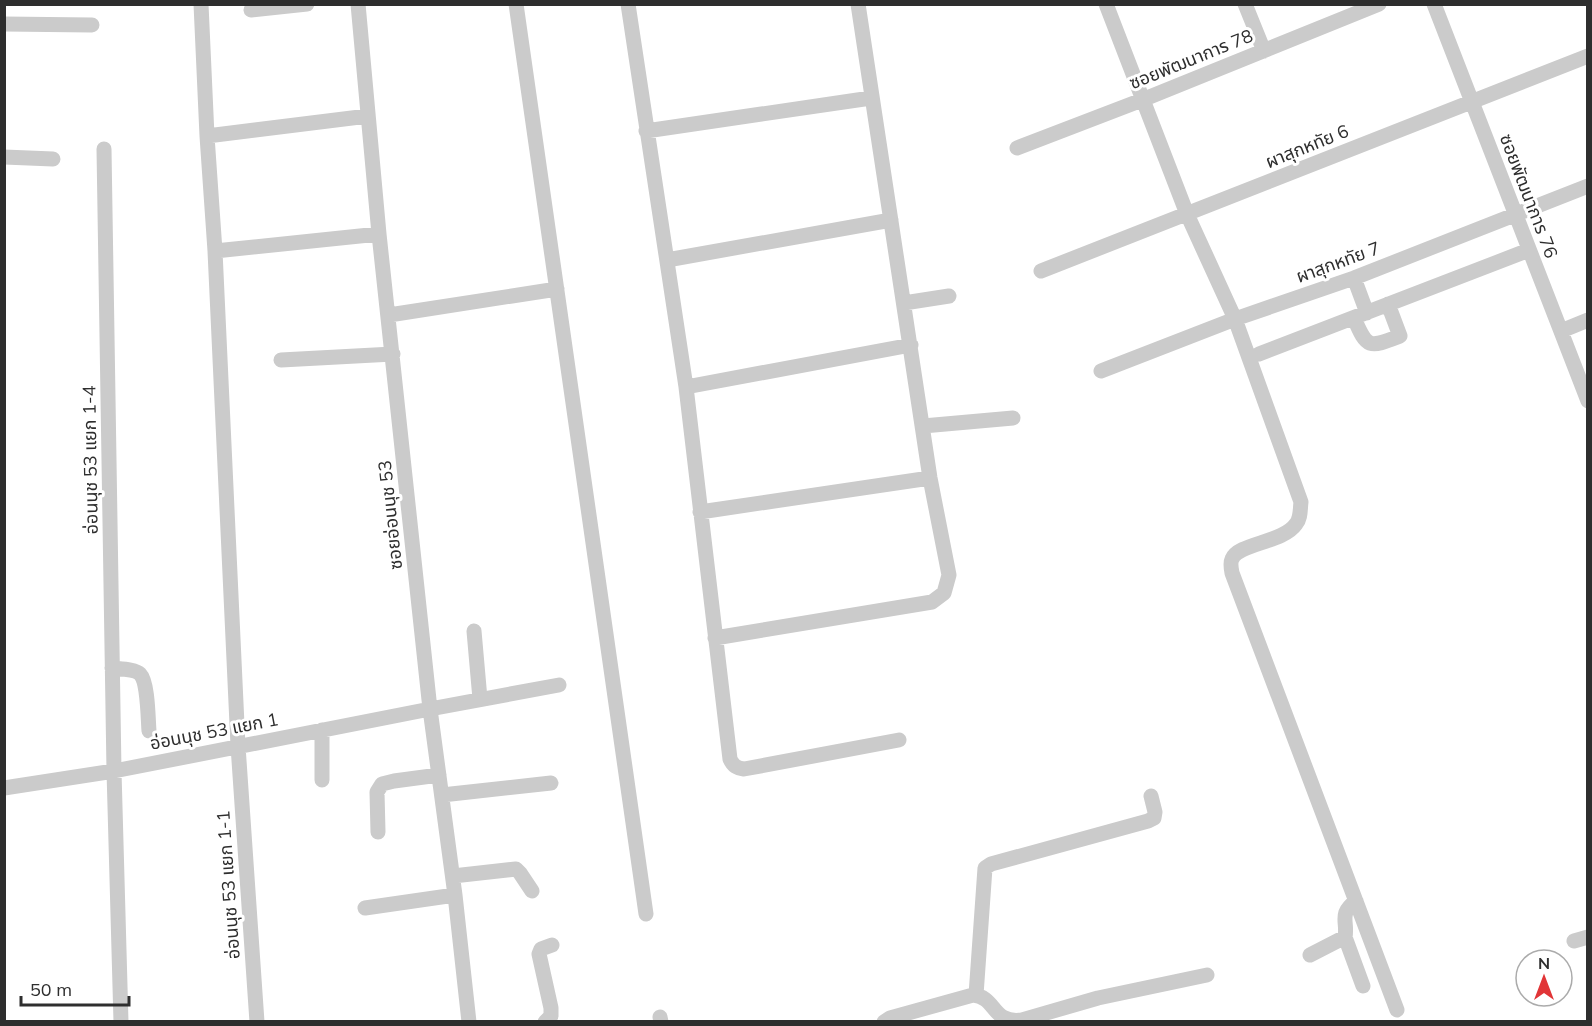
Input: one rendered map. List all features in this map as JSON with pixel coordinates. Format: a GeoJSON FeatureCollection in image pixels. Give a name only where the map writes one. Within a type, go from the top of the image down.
{"type":"FeatureCollection","features":[{"type":"Feature","properties":{"kind":"street","name":"อ่อนนุช 53 แยก 1-1"},"geometry":{"type":"LineString","coordinates":[[201,4],[238,746],[257,1022]]}},
{"type":"Feature","properties":{"kind":"street"},"geometry":{"type":"LineString","coordinates":[[251,10],[307,4]]}},
{"type":"Feature","properties":{"kind":"street","name":"ซอยอ่อนนุช 53"},"geometry":{"type":"LineString","coordinates":[[358,4],[379,234],[430,709],[453,876],[469,1022]]}},
{"type":"Feature","properties":{"kind":"street"},"geometry":{"type":"LineString","coordinates":[[516,4],[646,914]]}},
{"type":"Feature","properties":{"kind":"street"},"geometry":{"type":"LineString","coordinates":[[628,4],[686,387],[730,759],[733,765],[744,769],[899,740]]}},
{"type":"Feature","properties":{"kind":"street"},"geometry":{"type":"LineString","coordinates":[[715,638],[932,602],[944,593],[949,575],[930,478],[858,4]]}},
{"type":"Feature","properties":{"kind":"street"},"geometry":{"type":"LineString","coordinates":[[1106,4],[1187,214],[1235,319],[1300,502],[1300,515],[1296,524],[1284,535],[1239,550],[1232,556],[1232,573],[1397,1010]]}},
{"type":"Feature","properties":{"kind":"street"},"geometry":{"type":"LineString","coordinates":[[1245,4],[1264,51]]}},
{"type":"Feature","properties":{"kind":"street","name":"ซอยพัฒนาการ 78"},"geometry":{"type":"LineString","coordinates":[[1017,148],[1379,4]]}},
{"type":"Feature","properties":{"kind":"street","name":"ซอยพัฒนาการ 76"},"geometry":{"type":"LineString","coordinates":[[1434,4],[1587,401]]}},
{"type":"Feature","properties":{"kind":"street"},"geometry":{"type":"LineString","coordinates":[[4,24],[92,25]]}},
{"type":"Feature","properties":{"kind":"street","name":"ผาสุกหทัย 6"},"geometry":{"type":"LineString","coordinates":[[1041,271],[1587,57]]}},
{"type":"Feature","properties":{"kind":"street"},"geometry":{"type":"LineString","coordinates":[[646,131],[872,98]]}},
{"type":"Feature","properties":{"kind":"street"},"geometry":{"type":"LineString","coordinates":[[207,136],[368,116]]}},
{"type":"Feature","properties":{"kind":"street","name":"อ่อนนุช 53 แยก 1-4"},"geometry":{"type":"LineString","coordinates":[[104,149],[114,771],[121,1022]]}},
{"type":"Feature","properties":{"kind":"street"},"geometry":{"type":"LineString","coordinates":[[4,157],[52,159]]}},
{"type":"Feature","properties":{"kind":"street","name":"ผาสุกหทัย 7"},"geometry":{"type":"LineString","coordinates":[[1101,371],[1235,319],[1354,278],[1587,186]]}},
{"type":"Feature","properties":{"kind":"street"},"geometry":{"type":"LineString","coordinates":[[667,260],[891,220]]}},
{"type":"Feature","properties":{"kind":"street"},"geometry":{"type":"LineString","coordinates":[[215,251],[379,234]]}},
{"type":"Feature","properties":{"kind":"street"},"geometry":{"type":"LineString","coordinates":[[1259,354],[1529,250]]}},
{"type":"Feature","properties":{"kind":"street"},"geometry":{"type":"LineString","coordinates":[[1354,278],[1362,337],[1369,344],[1378,345],[1400,336],[1388,304]]}},
{"type":"Feature","properties":{"kind":"street"},"geometry":{"type":"LineString","coordinates":[[388,315],[557,290]]}},
{"type":"Feature","properties":{"kind":"street"},"geometry":{"type":"LineString","coordinates":[[904,303],[949,296]]}},
{"type":"Feature","properties":{"kind":"street"},"geometry":{"type":"LineString","coordinates":[[1561,331],[1587,320]]}},
{"type":"Feature","properties":{"kind":"street"},"geometry":{"type":"LineString","coordinates":[[686,387],[911,345]]}},
{"type":"Feature","properties":{"kind":"street"},"geometry":{"type":"LineString","coordinates":[[281,360],[393,354]]}},
{"type":"Feature","properties":{"kind":"street"},"geometry":{"type":"LineString","coordinates":[[923,426],[1013,418]]}},
{"type":"Feature","properties":{"kind":"street"},"geometry":{"type":"LineString","coordinates":[[700,512],[930,478]]}},
{"type":"Feature","properties":{"kind":"street"},"geometry":{"type":"LineString","coordinates":[[474,631],[480,699]]}},
{"type":"Feature","properties":{"kind":"street"},"geometry":{"type":"LineString","coordinates":[[112,668],[137,672],[141,675],[144,683],[149,730]]}},
{"type":"Feature","properties":{"kind":"street","name":"อ่อนนุช 53 แยก 1"},"geometry":{"type":"LineString","coordinates":[[4,788],[114,771],[559,685]]}},
{"type":"Feature","properties":{"kind":"street"},"geometry":{"type":"LineString","coordinates":[[322,730],[322,780]]}},
{"type":"Feature","properties":{"kind":"street"},"geometry":{"type":"LineString","coordinates":[[378,832],[377,792],[382,784],[439,775]]}},
{"type":"Feature","properties":{"kind":"street"},"geometry":{"type":"LineString","coordinates":[[442,795],[551,783]]}},
{"type":"Feature","properties":{"kind":"street"},"geometry":{"type":"LineString","coordinates":[[976,995],[985,868],[991,864],[1148,821],[1154,818],[1155,812],[1151,796]]}},
{"type":"Feature","properties":{"kind":"street"},"geometry":{"type":"LineString","coordinates":[[453,876],[516,869],[532,891]]}},
{"type":"Feature","properties":{"kind":"street"},"geometry":{"type":"LineString","coordinates":[[364,908],[455,895]]}},
{"type":"Feature","properties":{"kind":"street"},"geometry":{"type":"LineString","coordinates":[[1356,901],[1350,905],[1344,916],[1346,933],[1344,937],[1363,986]]}},
{"type":"Feature","properties":{"kind":"street"},"geometry":{"type":"LineString","coordinates":[[1310,955],[1344,937]]}},
{"type":"Feature","properties":{"kind":"street"},"geometry":{"type":"LineString","coordinates":[[545,1022],[551,1016],[551,1008],[539,954],[541,949],[552,945]]}},
{"type":"Feature","properties":{"kind":"street"},"geometry":{"type":"LineString","coordinates":[[884,1022],[890,1018],[976,995],[981,996],[999,1015],[1012,1021],[1022,1020],[1098,998],[1208,975]]}}]}
